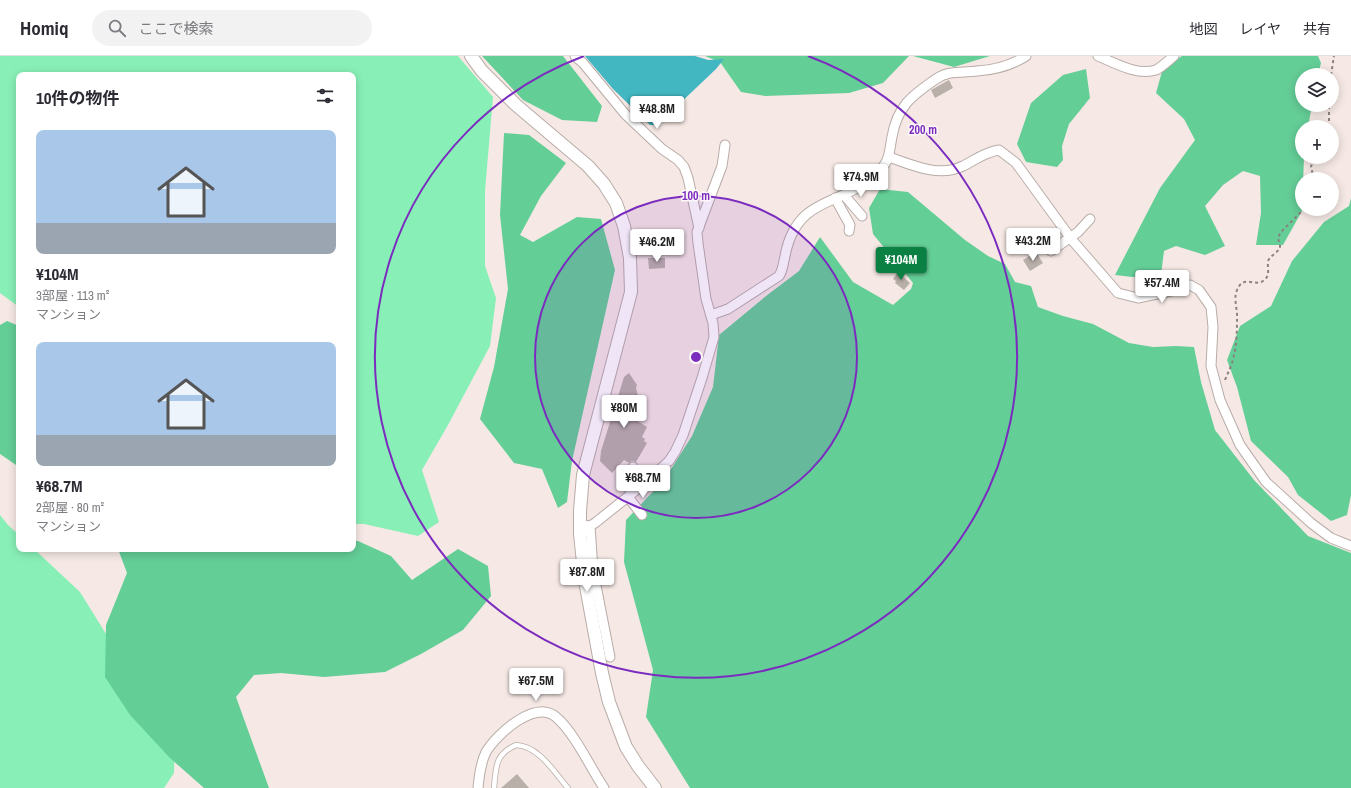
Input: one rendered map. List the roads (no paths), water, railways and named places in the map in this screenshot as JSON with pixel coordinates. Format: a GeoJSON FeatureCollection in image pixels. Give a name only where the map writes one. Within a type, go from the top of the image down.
{"type":"FeatureCollection","features":[{"type":"Feature","properties":{"kind":"street"},"geometry":{"type":"LineString","coordinates":[[471,56],[482,71],[516,105],[596,175],[604,184],[616,203],[624,226],[630,258],[631,292],[583,474],[580,511],[585,526],[610,657]]}},
{"type":"Feature","properties":{"kind":"street"},"geometry":{"type":"LineString","coordinates":[[576,56],[625,114],[662,149],[678,160],[684,167],[688,178],[699,228],[698,243],[706,299],[713,323],[714,337],[683,435],[669,461],[601,519],[585,526]]}},
{"type":"Feature","properties":{"kind":"street"},"geometry":{"type":"LineString","coordinates":[[711,315],[728,309],[782,272],[789,240],[796,227],[806,215],[816,207],[854,190],[878,172],[889,157],[896,118],[908,101],[937,78],[953,72],[990,69],[1018,61],[1026,56]]}},
{"type":"Feature","properties":{"kind":"street"},"geometry":{"type":"LineString","coordinates":[[1098,56],[1125,68],[1145,71],[1157,70],[1174,56]]}},
{"type":"Feature","properties":{"kind":"street"},"geometry":{"type":"LineString","coordinates":[[699,228],[722,166],[725,145]]}},
{"type":"Feature","properties":{"kind":"street"},"geometry":{"type":"LineString","coordinates":[[889,157],[927,170],[945,171],[962,167],[990,151],[999,150],[1016,163],[1071,239],[1118,293],[1138,298],[1171,291],[1190,285],[1199,290],[1211,307],[1214,327],[1211,366],[1220,400],[1240,445],[1266,482],[1305,518],[1331,538],[1351,546]]}},
{"type":"Feature","properties":{"kind":"street"},"geometry":{"type":"LineString","coordinates":[[840,196],[862,216]]}},
{"type":"Feature","properties":{"kind":"street"},"geometry":{"type":"LineString","coordinates":[[840,196],[850,225],[849,231]]}},
{"type":"Feature","properties":{"kind":"street"},"geometry":{"type":"LineString","coordinates":[[1051,251],[1071,239],[1090,219]]}},
{"type":"Feature","properties":{"kind":"street"},"geometry":{"type":"LineString","coordinates":[[633,467],[629,475],[629,495],[642,515]]}},
{"type":"Feature","properties":{"kind":"street"},"geometry":{"type":"LineString","coordinates":[[585,526],[585,581],[602,673],[609,702],[626,747],[655,788]]}},
{"type":"Feature","properties":{"kind":"street"},"geometry":{"type":"LineString","coordinates":[[478,788],[486,753],[494,742],[510,726],[522,718],[542,711],[548,712],[555,716],[564,725],[604,788]]}},
{"type":"Feature","properties":{"kind":"lane"},"geometry":{"type":"LineString","coordinates":[[494,788],[497,762],[505,752],[516,745],[522,745],[538,753],[568,788]]}},
{"type":"Feature","properties":{"kind":"water"},"geometry":{"type":"Polygon","coordinates":[[[585,56],[695,56],[708,60],[724,59],[716,69],[657,125],[650,125],[613,89],[585,56]]]}}]}
